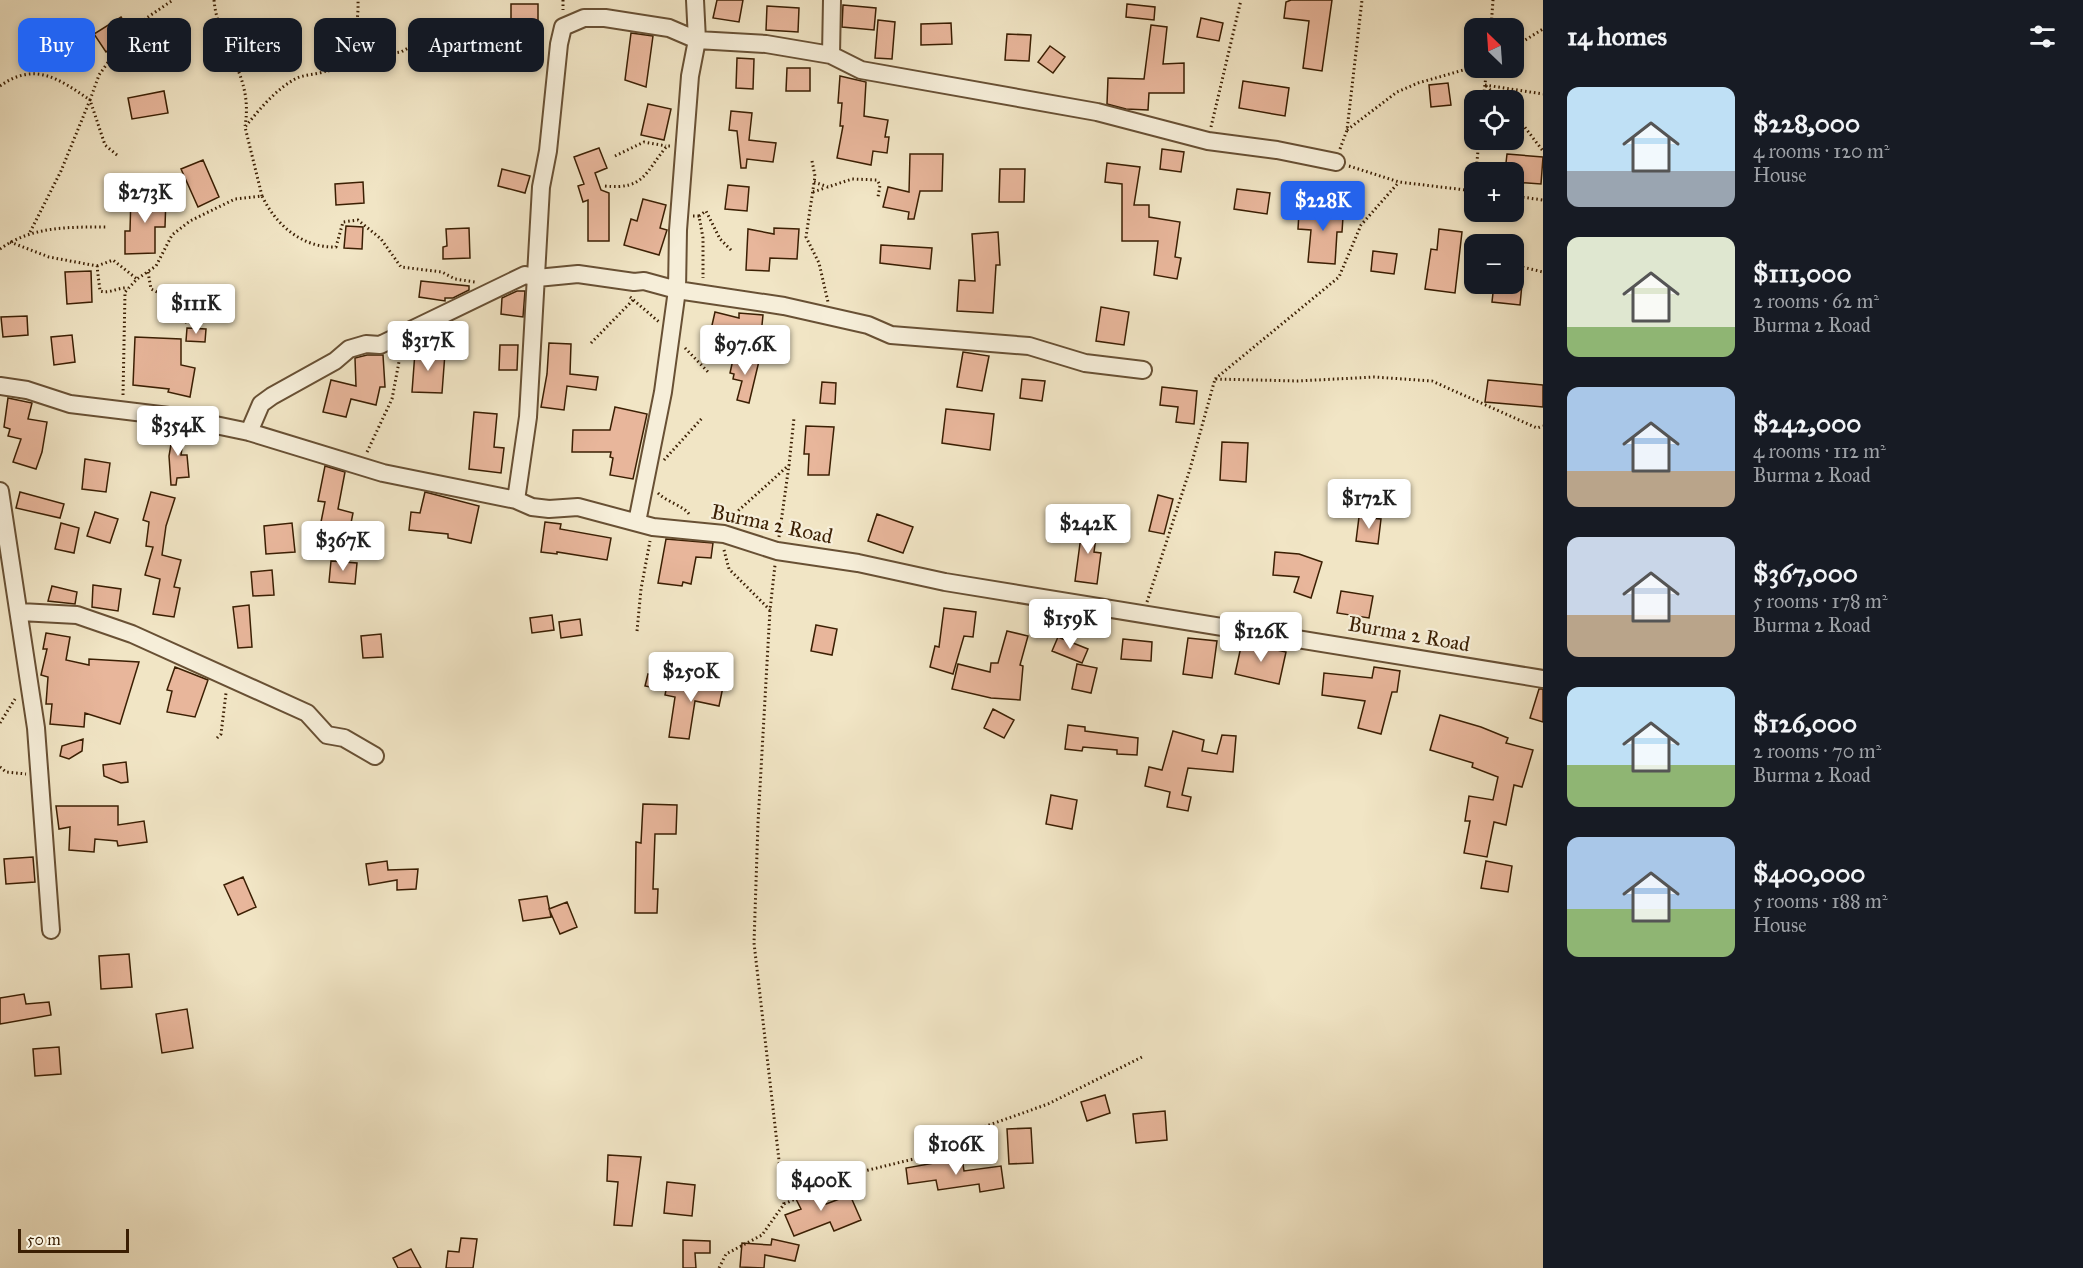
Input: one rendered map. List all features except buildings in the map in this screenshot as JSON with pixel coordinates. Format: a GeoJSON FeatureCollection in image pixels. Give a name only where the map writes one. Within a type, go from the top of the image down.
{"type":"FeatureCollection","features":[{"type":"Feature","properties":{"kind":"street"},"geometry":{"type":"LineString","coordinates":[[637,522],[663,392],[677,290],[678,230],[690,76],[697,40],[695,0]]}},
{"type":"Feature","properties":{"kind":"street"},"geometry":{"type":"LineString","coordinates":[[831,55],[832,0]]}},
{"type":"Feature","properties":{"kind":"street"},"geometry":{"type":"LineString","coordinates":[[516,500],[528,417],[541,188],[564,27],[584,18],[605,18],[669,28],[697,40],[766,44],[831,55],[861,70],[1097,112],[1208,141],[1336,162]]}},
{"type":"Feature","properties":{"kind":"street"},"geometry":{"type":"LineString","coordinates":[[249,432],[261,404],[335,361],[350,349],[366,344],[380,345],[498,286],[525,275],[537,278],[578,274],[634,282],[644,281],[677,290],[755,300],[831,316],[891,335],[1029,346],[1085,363],[1143,370]]}},
{"type":"Feature","properties":{"kind":"street","name":"Burma 2 Road"},"geometry":{"type":"LineString","coordinates":[[0,386],[27,390],[70,404],[122,409],[249,432],[361,464],[384,473],[516,500],[532,507],[549,509],[578,507],[653,527],[720,533],[777,550],[858,563],[1045,600],[1543,680]]}},
{"type":"Feature","properties":{"kind":"street"},"geometry":{"type":"LineString","coordinates":[[0,491],[1,510],[20,612],[30,686],[51,930]]}},
{"type":"Feature","properties":{"kind":"street"},"geometry":{"type":"LineString","coordinates":[[20,612],[76,615],[132,633],[307,713],[327,735],[344,738],[375,756]]}},
{"type":"Feature","properties":{"kind":"path"},"geometry":{"type":"LineString","coordinates":[[29,234],[61,171],[99,75],[109,61],[139,34],[146,19],[173,0]]}},
{"type":"Feature","properties":{"kind":"path"},"geometry":{"type":"LineString","coordinates":[[214,0],[216,20],[246,87],[248,109],[245,127],[262,196],[268,208],[295,238],[336,247],[343,222],[358,220],[381,239],[401,267],[442,272],[454,279],[498,286]]}},
{"type":"Feature","properties":{"kind":"path"},"geometry":{"type":"LineString","coordinates":[[358,0],[359,18]]}},
{"type":"Feature","properties":{"kind":"path"},"geometry":{"type":"LineString","coordinates":[[1208,141],[1241,0]]}},
{"type":"Feature","properties":{"kind":"path"},"geometry":{"type":"LineString","coordinates":[[1362,0],[1347,130],[1336,162],[1399,182],[1464,189]]}},
{"type":"Feature","properties":{"kind":"path"},"geometry":{"type":"LineString","coordinates":[[1492,18],[1493,0]]}},
{"type":"Feature","properties":{"kind":"path"},"geometry":{"type":"LineString","coordinates":[[1524,40],[1543,30]]}},
{"type":"Feature","properties":{"kind":"path"},"geometry":{"type":"LineString","coordinates":[[1347,130],[1397,92],[1418,83],[1464,70]]}},
{"type":"Feature","properties":{"kind":"path"},"geometry":{"type":"LineString","coordinates":[[0,86],[27,72],[53,77],[90,100],[105,146],[117,155]]}},
{"type":"Feature","properties":{"kind":"path"},"geometry":{"type":"LineString","coordinates":[[245,127],[263,105],[295,79],[322,72]]}},
{"type":"Feature","properties":{"kind":"path"},"geometry":{"type":"LineString","coordinates":[[1484,90],[1486,78]]}},
{"type":"Feature","properties":{"kind":"path"},"geometry":{"type":"LineString","coordinates":[[1485,85],[1543,94]]}},
{"type":"Feature","properties":{"kind":"path"},"geometry":{"type":"LineString","coordinates":[[1485,85],[1490,90]]}},
{"type":"Feature","properties":{"kind":"path"},"geometry":{"type":"LineString","coordinates":[[1524,126],[1543,151]]}},
{"type":"Feature","properties":{"kind":"path"},"geometry":{"type":"LineString","coordinates":[[615,156],[644,142],[685,147]]}},
{"type":"Feature","properties":{"kind":"path"},"geometry":{"type":"LineString","coordinates":[[604,186],[626,188],[636,183],[650,171],[667,146]]}},
{"type":"Feature","properties":{"kind":"path"},"geometry":{"type":"LineString","coordinates":[[812,161],[814,182],[806,237],[819,262],[831,316]]}},
{"type":"Feature","properties":{"kind":"path"},"geometry":{"type":"LineString","coordinates":[[813,192],[852,179],[877,180],[880,185],[878,197]]}},
{"type":"Feature","properties":{"kind":"path"},"geometry":{"type":"LineString","coordinates":[[814,182],[828,187]]}},
{"type":"Feature","properties":{"kind":"path"},"geometry":{"type":"LineString","coordinates":[[1143,614],[1190,469],[1215,379],[1339,277],[1362,225],[1399,182]]}},
{"type":"Feature","properties":{"kind":"path"},"geometry":{"type":"LineString","coordinates":[[122,409],[125,292],[137,279],[156,266],[172,234],[190,221],[235,199],[262,196]]}},
{"type":"Feature","properties":{"kind":"path"},"geometry":{"type":"LineString","coordinates":[[1524,197],[1543,200]]}},
{"type":"Feature","properties":{"kind":"path"},"geometry":{"type":"LineString","coordinates":[[678,230],[693,216],[699,216],[706,211],[720,239],[733,252]]}},
{"type":"Feature","properties":{"kind":"path"},"geometry":{"type":"LineString","coordinates":[[699,216],[703,238],[704,295]]}},
{"type":"Feature","properties":{"kind":"path"},"geometry":{"type":"LineString","coordinates":[[0,249],[29,234],[61,227],[107,227]]}},
{"type":"Feature","properties":{"kind":"path"},"geometry":{"type":"LineString","coordinates":[[10,242],[49,257],[98,266],[113,260],[137,279]]}},
{"type":"Feature","properties":{"kind":"path"},"geometry":{"type":"LineString","coordinates":[[98,266],[100,291],[107,293],[120,287],[129,288]]}},
{"type":"Feature","properties":{"kind":"path"},"geometry":{"type":"LineString","coordinates":[[1524,267],[1543,272]]}},
{"type":"Feature","properties":{"kind":"path"},"geometry":{"type":"LineString","coordinates":[[148,272],[151,289],[164,295],[166,303],[179,321],[191,323]]}},
{"type":"Feature","properties":{"kind":"path"},"geometry":{"type":"LineString","coordinates":[[591,343],[633,300],[644,281]]}},
{"type":"Feature","properties":{"kind":"path"},"geometry":{"type":"LineString","coordinates":[[361,464],[392,399],[402,350],[396,337]]}},
{"type":"Feature","properties":{"kind":"path"},"geometry":{"type":"LineString","coordinates":[[1215,379],[1298,381],[1374,377],[1432,381],[1537,428],[1543,426]]}},
{"type":"Feature","properties":{"kind":"path"},"geometry":{"type":"LineString","coordinates":[[698,531],[686,510],[666,502],[656,491],[647,470],[668,458],[703,417]]}},
{"type":"Feature","properties":{"kind":"path"},"geometry":{"type":"LineString","coordinates":[[784,1204],[754,943],[770,610],[794,418]]}},
{"type":"Feature","properties":{"kind":"path"},"geometry":{"type":"LineString","coordinates":[[770,610],[729,569],[720,533],[739,510],[789,465]]}},
{"type":"Feature","properties":{"kind":"path"},"geometry":{"type":"LineString","coordinates":[[637,631],[641,589],[653,527]]}},
{"type":"Feature","properties":{"kind":"path"},"geometry":{"type":"LineString","coordinates":[[217,738],[220,734],[226,692],[232,678]]}},
{"type":"Feature","properties":{"kind":"path"},"geometry":{"type":"LineString","coordinates":[[0,723],[16,697],[30,686]]}},
{"type":"Feature","properties":{"kind":"path"},"geometry":{"type":"LineString","coordinates":[[0,767],[6,772],[39,775]]}},
{"type":"Feature","properties":{"kind":"path"},"geometry":{"type":"LineString","coordinates":[[719,1268],[726,1254],[762,1235],[784,1204],[848,1175],[926,1156],[972,1131],[1047,1104],[1144,1056]]}}]}
